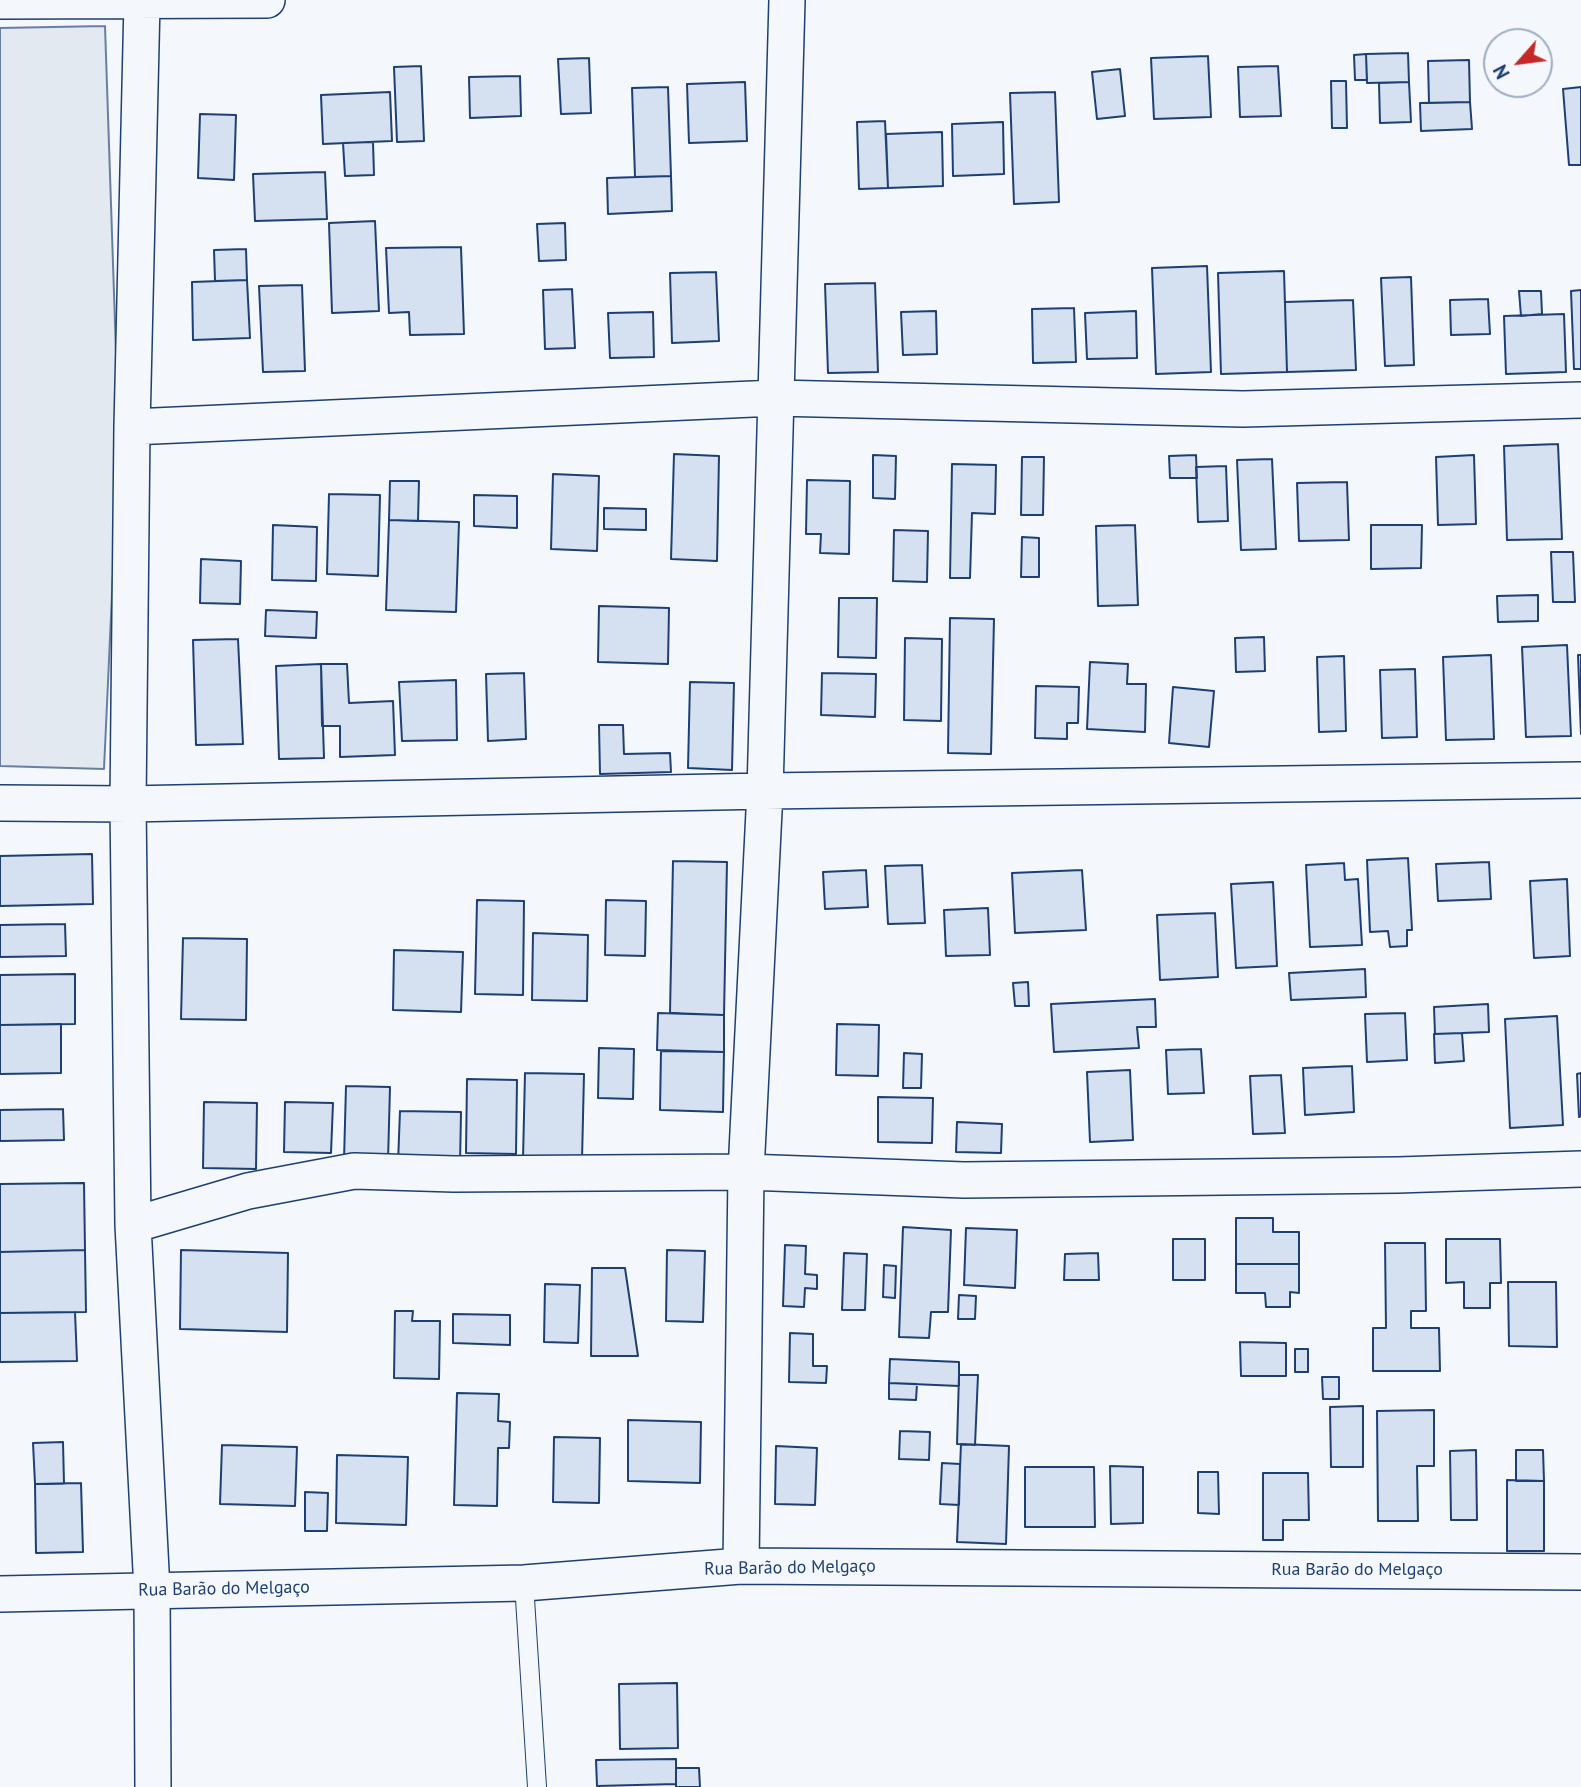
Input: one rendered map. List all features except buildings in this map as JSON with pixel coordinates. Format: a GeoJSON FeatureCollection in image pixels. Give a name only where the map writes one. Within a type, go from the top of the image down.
{"type":"FeatureCollection","features":[{"type":"Feature","properties":{"kind":"street"},"geometry":{"type":"LineString","coordinates":[[0,1],[267,0]]}},
{"type":"Feature","properties":{"kind":"street"},"geometry":{"type":"LineString","coordinates":[[740,1566],[746,1172],[765,791],[787,0]]}},
{"type":"Feature","properties":{"kind":"street"},"geometry":{"type":"LineString","coordinates":[[142,2],[132,427],[128,804],[133,1225],[152,1590],[153,1787]]}},
{"type":"Feature","properties":{"kind":"street"},"geometry":{"type":"LineString","coordinates":[[132,427],[775,398],[1243,408],[1581,400]]}},
{"type":"Feature","properties":{"kind":"street"},"geometry":{"type":"LineString","coordinates":[[0,803],[128,804],[765,791],[1581,780]]}},
{"type":"Feature","properties":{"kind":"street"},"geometry":{"type":"LineString","coordinates":[[133,1225],[248,1191],[354,1171],[454,1174],[746,1172],[964,1180],[1398,1175],[1581,1169]]}},
{"type":"Feature","properties":{"kind":"street","name":"Rua Barão do Melgaço"},"geometry":{"type":"LineString","coordinates":[[0,1594],[524,1583],[740,1566],[1581,1572]]}},
{"type":"Feature","properties":{"kind":"lane"},"geometry":{"type":"LineString","coordinates":[[524,1583],[537,1787]]}},
{"type":"Feature","properties":{"kind":"shaded area"},"geometry":{"type":"Polygon","coordinates":[[[105,26],[119,442],[104,769],[0,766],[0,28],[105,26]]]}}]}
